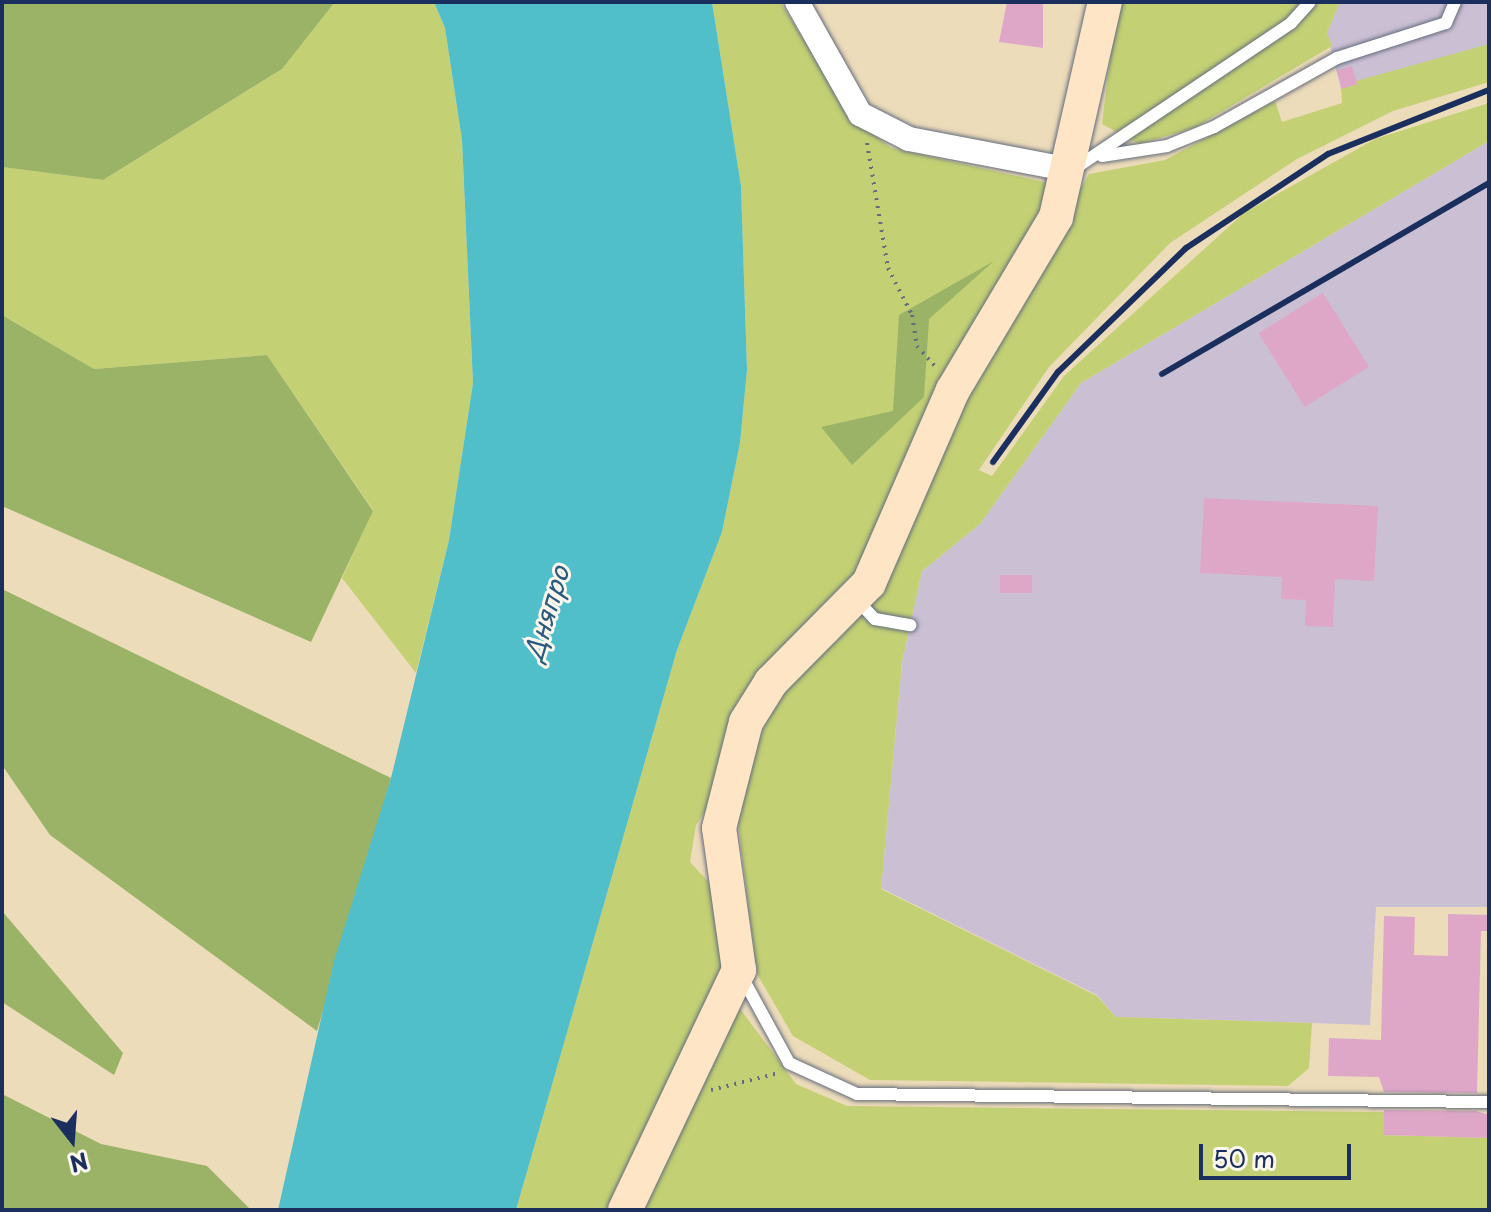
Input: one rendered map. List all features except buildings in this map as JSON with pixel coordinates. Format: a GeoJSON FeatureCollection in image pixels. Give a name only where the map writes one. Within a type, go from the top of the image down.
{"type":"FeatureCollection","features":[{"type":"Feature","properties":{"kind":"street"},"geometry":{"type":"LineString","coordinates":[[797,2],[860,114],[909,139],[1071,170]]}},
{"type":"Feature","properties":{"kind":"street"},"geometry":{"type":"LineString","coordinates":[[625,1210],[739,970],[719,828],[746,722],[771,682],[857,600],[953,390],[1056,217],[1071,170],[1105,2]]}},
{"type":"Feature","properties":{"kind":"lane"},"geometry":{"type":"LineString","coordinates":[[1071,170],[1102,156],[1310,2]]}},
{"type":"Feature","properties":{"kind":"lane"},"geometry":{"type":"LineString","coordinates":[[1102,156],[1167,146],[1214,127],[1337,58],[1446,23],[1455,2]]}},
{"type":"Feature","properties":{"kind":"lane"},"geometry":{"type":"LineString","coordinates":[[857,600],[875,619],[910,625]]}},
{"type":"Feature","properties":{"kind":"lane"},"geometry":{"type":"LineString","coordinates":[[739,970],[764,1028],[809,1077],[857,1094],[1489,1102]]}},
{"type":"Feature","properties":{"kind":"path"},"geometry":{"type":"LineString","coordinates":[[860,114],[888,268],[912,315],[917,346],[953,390]]}},
{"type":"Feature","properties":{"kind":"path"},"geometry":{"type":"LineString","coordinates":[[674,1112],[724,1083],[778,1073],[809,1077]]}},
{"type":"Feature","properties":{"kind":"shaded area"},"geometry":{"type":"Polygon","coordinates":[[[1340,2],[1489,2],[1489,44],[1341,89],[1327,33],[1340,2]]]}},
{"type":"Feature","properties":{"kind":"shaded area"},"geometry":{"type":"Polygon","coordinates":[[[1489,141],[1489,907],[1376,907],[1370,1025],[1116,1017],[1097,995],[881,888],[902,662],[922,571],[980,524],[1081,383],[1489,141]]]}},
{"type":"Feature","properties":{"kind":"green space"},"geometry":{"type":"Polygon","coordinates":[[[2,2],[335,2],[282,69],[103,180],[2,167],[2,2]]]}},
{"type":"Feature","properties":{"kind":"green space"},"geometry":{"type":"Polygon","coordinates":[[[335,2],[434,2],[445,28],[462,140],[473,383],[449,540],[416,673],[342,578],[373,510],[267,355],[94,369],[2,315],[2,167],[103,180],[282,69],[335,2]]]}},
{"type":"Feature","properties":{"kind":"green space"},"geometry":{"type":"Polygon","coordinates":[[[712,2],[780,2],[852,117],[891,148],[1058,185],[858,575],[696,825],[690,862],[715,889],[724,962],[610,1210],[516,1210],[677,650],[722,532],[740,443],[747,370],[741,186],[712,2]]]}},
{"type":"Feature","properties":{"kind":"green space"},"geometry":{"type":"Polygon","coordinates":[[[1117,2],[1340,2],[1327,33],[1332,46],[1194,128],[1139,144],[1102,124],[1117,2]]]}},
{"type":"Feature","properties":{"kind":"green space"},"geometry":{"type":"Polygon","coordinates":[[[1489,44],[1489,82],[1393,111],[1297,159],[1170,243],[1049,367],[979,470],[992,476],[1064,376],[1244,213],[1375,139],[1489,103],[1489,141],[1081,383],[980,524],[922,571],[902,662],[881,889],[1097,996],[1116,1017],[1312,1023],[1309,1068],[1288,1086],[870,1080],[793,1036],[757,974],[737,815],[748,767],[781,685],[839,639],[873,599],[951,416],[1089,174],[1165,160],[1275,101],[1282,122],[1342,103],[1341,89],[1356,81],[1489,44]]]}},
{"type":"Feature","properties":{"kind":"green space"},"geometry":{"type":"Polygon","coordinates":[[[994,261],[929,319],[924,397],[852,465],[821,427],[893,411],[899,315],[994,261]]]}},
{"type":"Feature","properties":{"kind":"green space"},"geometry":{"type":"Polygon","coordinates":[[[2,315],[94,369],[267,355],[373,511],[311,642],[2,506],[2,315]]]}},
{"type":"Feature","properties":{"kind":"green space"},"geometry":{"type":"Polygon","coordinates":[[[2,589],[391,778],[317,1031],[50,835],[2,765],[2,589]]]}},
{"type":"Feature","properties":{"kind":"green space"},"geometry":{"type":"Polygon","coordinates":[[[2,911],[123,1053],[114,1075],[2,1002],[2,911]]]}},
{"type":"Feature","properties":{"kind":"green space"},"geometry":{"type":"Polygon","coordinates":[[[735,1002],[796,1084],[847,1106],[1384,1112],[1383,1135],[1489,1138],[1489,1210],[636,1210],[735,1002]]]}},
{"type":"Feature","properties":{"kind":"green space"},"geometry":{"type":"Polygon","coordinates":[[[2,1094],[101,1144],[207,1166],[251,1210],[2,1210],[2,1094]]]}},
{"type":"Feature","properties":{"kind":"water","name":"Дняпро"},"geometry":{"type":"Polygon","coordinates":[[[434,2],[712,2],[741,186],[747,370],[740,443],[722,532],[677,650],[516,1210],[278,1210],[334,961],[391,778],[449,540],[473,383],[462,140],[445,28],[434,2]]]}},
{"type":"Feature","properties":{"kind":"railway"},"geometry":{"type":"LineString","coordinates":[[993,462],[1058,372],[1186,248],[1328,154],[1489,90]]}},
{"type":"Feature","properties":{"kind":"railway"},"geometry":{"type":"LineString","coordinates":[[1162,374],[1489,183]]}}]}
